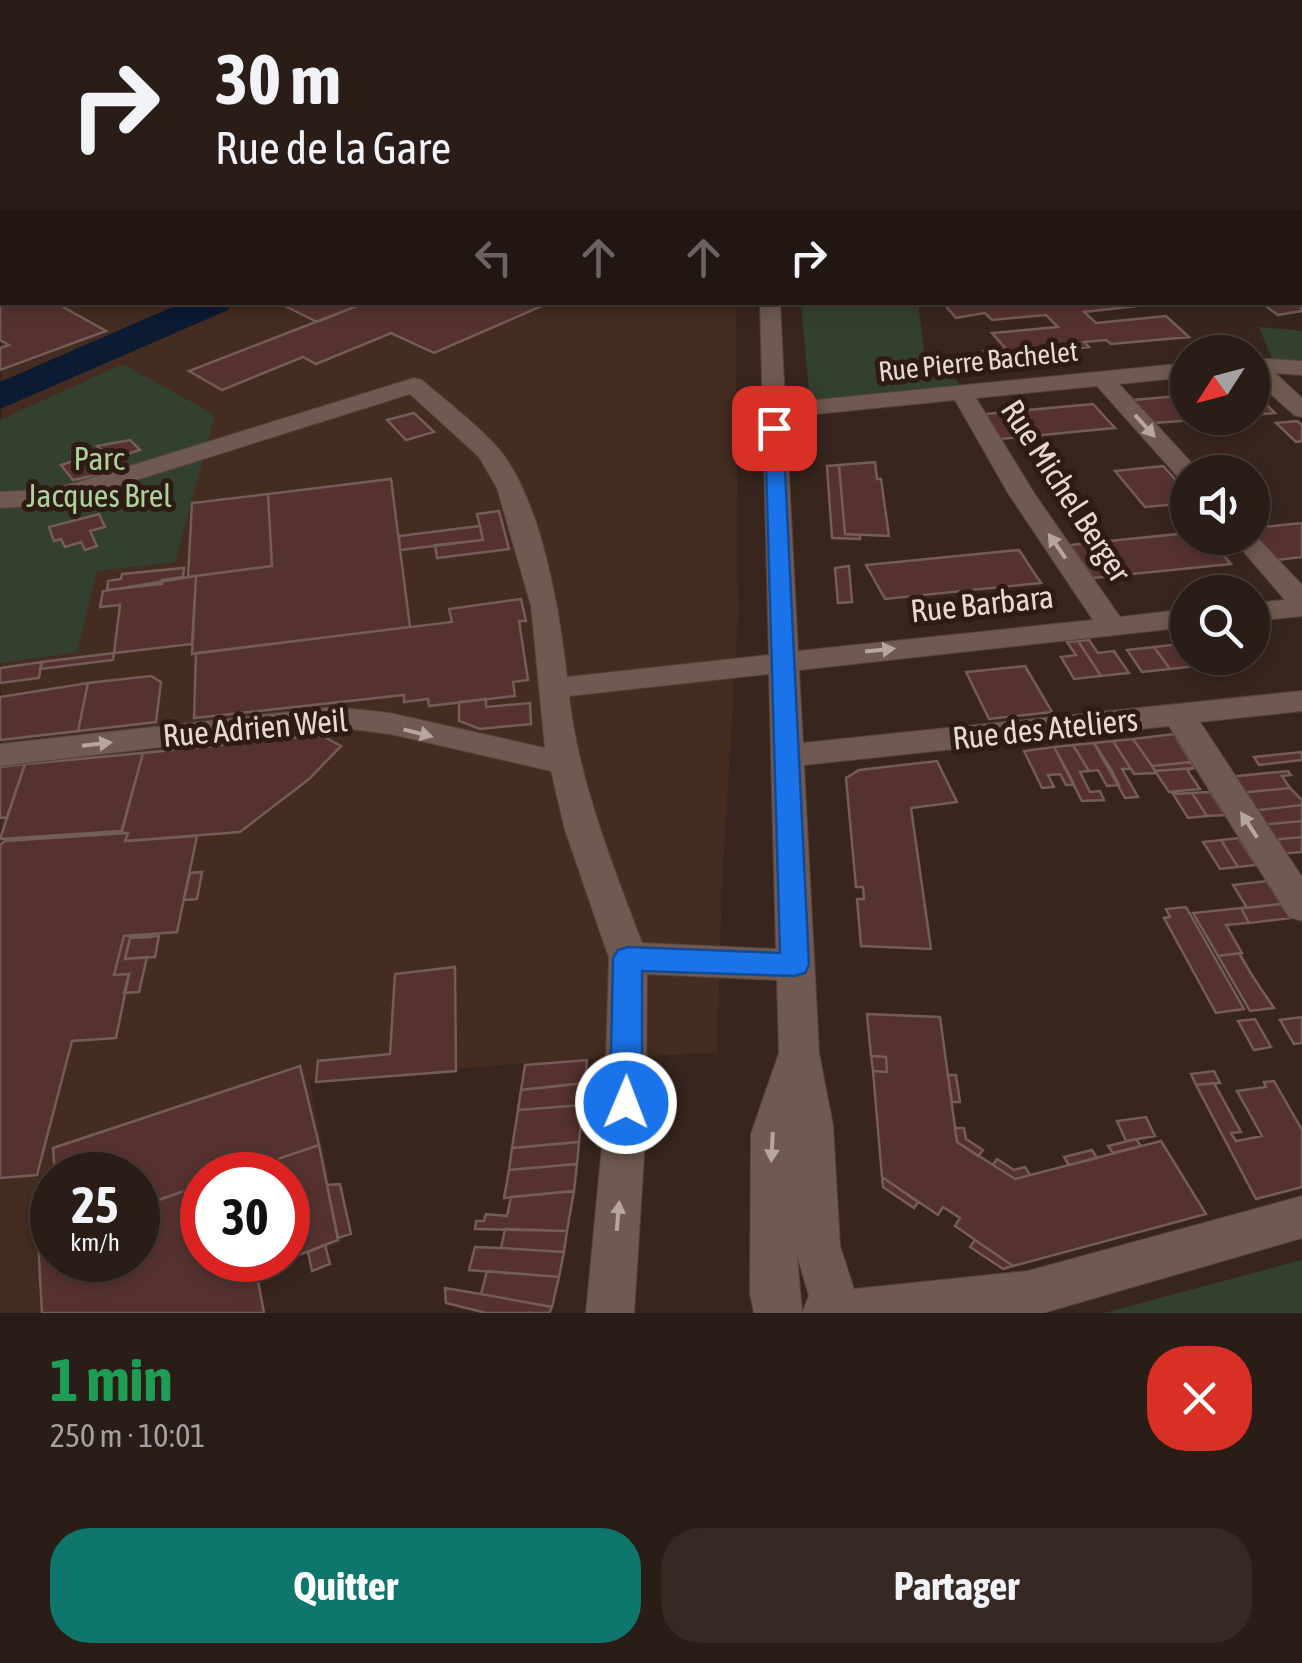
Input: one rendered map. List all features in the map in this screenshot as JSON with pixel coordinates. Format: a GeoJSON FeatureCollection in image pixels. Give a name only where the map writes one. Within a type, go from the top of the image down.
{"type":"FeatureCollection","features":[{"type":"Feature","properties":{"kind":"street"},"geometry":{"type":"LineString","coordinates":[[770,305],[799,1054],[812,1126],[817,1246],[838,1313]]}},
{"type":"Feature","properties":{"kind":"street"},"geometry":{"type":"LineString","coordinates":[[1270,366],[1302,368]]}},
{"type":"Feature","properties":{"kind":"street","name":"Rue Pierre Bachelet"},"geometry":{"type":"LineString","coordinates":[[774,411],[1170,372]]}},
{"type":"Feature","properties":{"kind":"street"},"geometry":{"type":"LineString","coordinates":[[1103,379],[1172,455]]}},
{"type":"Feature","properties":{"kind":"street"},"geometry":{"type":"LineString","coordinates":[[1270,381],[1302,410]]}},
{"type":"Feature","properties":{"kind":"street"},"geometry":{"type":"LineString","coordinates":[[0,500],[86,488],[414,385],[489,454],[506,478],[545,606],[566,762],[586,845],[628,958],[625,1125],[610,1313]]}},
{"type":"Feature","properties":{"kind":"street","name":"Rue Michel Berger"},"geometry":{"type":"LineString","coordinates":[[962,393],[1021,493],[1112,626]]}},
{"type":"Feature","properties":{"kind":"street"},"geometry":{"type":"LineString","coordinates":[[1260,555],[1302,604]]}},
{"type":"Feature","properties":{"kind":"street"},"geometry":{"type":"LineString","coordinates":[[1270,609],[1302,604]]}},
{"type":"Feature","properties":{"kind":"street","name":"Rue Barbara"},"geometry":{"type":"LineString","coordinates":[[554,688],[1170,620]]}},
{"type":"Feature","properties":{"kind":"street","name":"Rue des Ateliers"},"geometry":{"type":"LineString","coordinates":[[788,756],[1302,701]]}},
{"type":"Feature","properties":{"kind":"street"},"geometry":{"type":"LineString","coordinates":[[1178,714],[1302,907]]}},
{"type":"Feature","properties":{"kind":"street","name":"Rue Adrien Weil"},"geometry":{"type":"LineString","coordinates":[[0,755],[334,717],[364,719],[502,754],[566,762]]}},
{"type":"Feature","properties":{"kind":"street"},"geometry":{"type":"LineString","coordinates":[[628,958],[794,965]]}},
{"type":"Feature","properties":{"kind":"street"},"geometry":{"type":"LineString","coordinates":[[778,1313],[774,1293],[772,1134],[799,1054]]}},
{"type":"Feature","properties":{"kind":"street"},"geometry":{"type":"LineString","coordinates":[[979,1313],[1028,1294],[1302,1218]]}},
{"type":"Feature","properties":{"kind":"street"},"geometry":{"type":"LineString","coordinates":[[826,1313],[880,1312],[1028,1294]]}},
{"type":"Feature","properties":{"kind":"shaded area"},"geometry":{"type":"Polygon","coordinates":[[[2,305],[736,305],[738,618],[722,885],[717,1053],[590,1058],[310,1081],[341,1243],[310,1253],[310,1152],[180,1152],[180,1282],[255,1282],[259,1313],[0,1313],[2,305]]]}},
{"type":"Feature","properties":{"kind":"green space"},"geometry":{"type":"Polygon","coordinates":[[[801,305],[918,305],[926,367],[943,365],[961,386],[810,402],[801,305]]]}},
{"type":"Feature","properties":{"kind":"green space"},"geometry":{"type":"Polygon","coordinates":[[[1259,327],[1302,331],[1302,362],[1272,359],[1270,335],[1262,335],[1259,327]]]}},
{"type":"Feature","properties":{"kind":"green space","name":"Parc Jacques Brel"},"geometry":{"type":"Polygon","coordinates":[[[123,364],[215,415],[175,562],[97,571],[77,652],[0,663],[0,420],[123,364]]]}},
{"type":"Feature","properties":{"kind":"green space"},"geometry":{"type":"Polygon","coordinates":[[[1302,1260],[1302,1313],[1104,1313],[1302,1260]]]}},
{"type":"Feature","properties":{"kind":"building"},"geometry":{"type":"Polygon","coordinates":[[[0,305],[59,305],[106,331],[0,370],[0,348],[9,345],[0,340],[0,305]]]}},
{"type":"Feature","properties":{"kind":"building"},"geometry":{"type":"Polygon","coordinates":[[[283,305],[360,305],[317,322],[283,305]]]}},
{"type":"Feature","properties":{"kind":"building"},"geometry":{"type":"Polygon","coordinates":[[[359,305],[544,305],[434,353],[391,333],[316,364],[303,357],[222,390],[189,371],[359,305]]]}},
{"type":"Feature","properties":{"kind":"building"},"geometry":{"type":"Polygon","coordinates":[[[945,305],[1136,305],[1084,312],[1096,323],[1166,316],[1187,335],[1111,344],[1106,340],[1084,342],[1089,347],[989,357],[984,351],[1006,349],[992,333],[1058,327],[1046,315],[992,320],[985,313],[956,318],[945,305]]]}},
{"type":"Feature","properties":{"kind":"building"},"geometry":{"type":"Polygon","coordinates":[[[1264,305],[1301,305],[1302,311],[1278,315],[1264,305]]]}},
{"type":"Feature","properties":{"kind":"building"},"geometry":{"type":"Polygon","coordinates":[[[1170,397],[1170,422],[1154,423],[1133,400],[1170,397]]]}},
{"type":"Feature","properties":{"kind":"building"},"geometry":{"type":"Polygon","coordinates":[[[1093,404],[1115,428],[1000,439],[985,414],[1093,404]]]}},
{"type":"Feature","properties":{"kind":"building"},"geometry":{"type":"Polygon","coordinates":[[[414,413],[434,432],[406,440],[387,420],[414,413]]]}},
{"type":"Feature","properties":{"kind":"building"},"geometry":{"type":"Polygon","coordinates":[[[1297,421],[1302,425],[1302,441],[1296,442],[1276,423],[1297,421]]]}},
{"type":"Feature","properties":{"kind":"building"},"geometry":{"type":"Polygon","coordinates":[[[130,440],[140,450],[120,456],[115,451],[105,454],[97,446],[130,440]]]}},
{"type":"Feature","properties":{"kind":"building"},"geometry":{"type":"Polygon","coordinates":[[[80,451],[102,474],[73,480],[61,465],[77,460],[72,453],[80,451]]]}},
{"type":"Feature","properties":{"kind":"building"},"geometry":{"type":"Polygon","coordinates":[[[875,462],[889,536],[845,534],[839,465],[875,462]]]}},
{"type":"Feature","properties":{"kind":"building"},"geometry":{"type":"Polygon","coordinates":[[[839,465],[845,534],[860,535],[860,539],[832,538],[827,466],[839,465]]]}},
{"type":"Feature","properties":{"kind":"building"},"geometry":{"type":"Polygon","coordinates":[[[1163,466],[1170,474],[1170,505],[1145,507],[1115,471],[1163,466]]]}},
{"type":"Feature","properties":{"kind":"building"},"geometry":{"type":"Polygon","coordinates":[[[391,479],[410,627],[192,654],[196,576],[272,566],[268,494],[391,479]]]}},
{"type":"Feature","properties":{"kind":"building"},"geometry":{"type":"Polygon","coordinates":[[[268,494],[272,566],[188,577],[192,503],[268,494]]]}},
{"type":"Feature","properties":{"kind":"building"},"geometry":{"type":"Polygon","coordinates":[[[499,511],[509,549],[437,558],[435,545],[483,540],[477,514],[499,511]]]}},
{"type":"Feature","properties":{"kind":"building"},"geometry":{"type":"Polygon","coordinates":[[[99,514],[105,527],[90,531],[97,546],[85,550],[81,542],[65,547],[61,539],[54,541],[49,527],[99,514]]]}},
{"type":"Feature","properties":{"kind":"building"},"geometry":{"type":"Polygon","coordinates":[[[1302,523],[1302,557],[1277,560],[1270,552],[1270,526],[1302,523]]]}},
{"type":"Feature","properties":{"kind":"building"},"geometry":{"type":"Polygon","coordinates":[[[480,526],[483,540],[400,550],[399,536],[480,526]]]}},
{"type":"Feature","properties":{"kind":"building"},"geometry":{"type":"Polygon","coordinates":[[[1170,535],[1170,555],[1223,555],[1231,564],[1093,578],[1070,545],[1170,535]]]}},
{"type":"Feature","properties":{"kind":"building"},"geometry":{"type":"Polygon","coordinates":[[[1019,550],[1041,583],[885,599],[866,565],[1019,550]]]}},
{"type":"Feature","properties":{"kind":"building"},"geometry":{"type":"Polygon","coordinates":[[[849,566],[852,602],[838,603],[835,568],[849,566]]]}},
{"type":"Feature","properties":{"kind":"building"},"geometry":{"type":"Polygon","coordinates":[[[184,568],[183,577],[162,580],[162,584],[107,590],[108,581],[121,579],[122,574],[184,568]]]}},
{"type":"Feature","properties":{"kind":"building"},"geometry":{"type":"Polygon","coordinates":[[[196,576],[192,644],[114,653],[120,605],[100,607],[103,591],[196,576]]]}},
{"type":"Feature","properties":{"kind":"building"},"geometry":{"type":"Polygon","coordinates":[[[521,599],[526,621],[519,621],[528,680],[513,682],[515,696],[429,706],[428,699],[404,702],[404,695],[194,718],[196,653],[452,622],[449,609],[521,599]]]}},
{"type":"Feature","properties":{"kind":"building"},"geometry":{"type":"Polygon","coordinates":[[[1089,640],[1098,653],[1114,651],[1129,673],[1101,676],[1078,641],[1089,640]]]}},
{"type":"Feature","properties":{"kind":"building"},"geometry":{"type":"Polygon","coordinates":[[[1078,641],[1101,676],[1074,679],[1061,657],[1076,655],[1067,642],[1078,641]]]}},
{"type":"Feature","properties":{"kind":"building"},"geometry":{"type":"Polygon","coordinates":[[[1170,645],[1170,669],[1154,647],[1170,645]]]}},
{"type":"Feature","properties":{"kind":"building"},"geometry":{"type":"Polygon","coordinates":[[[1154,647],[1170,669],[1142,672],[1127,650],[1154,647]]]}},
{"type":"Feature","properties":{"kind":"building"},"geometry":{"type":"Polygon","coordinates":[[[114,653],[113,660],[40,669],[42,662],[114,653]]]}},
{"type":"Feature","properties":{"kind":"building"},"geometry":{"type":"Polygon","coordinates":[[[42,662],[39,678],[0,683],[0,668],[42,662]]]}},
{"type":"Feature","properties":{"kind":"building"},"geometry":{"type":"Polygon","coordinates":[[[1025,666],[1052,712],[989,719],[966,672],[1025,666]]]}},
{"type":"Feature","properties":{"kind":"building"},"geometry":{"type":"Polygon","coordinates":[[[151,676],[161,682],[156,722],[78,731],[88,683],[151,676]]]}},
{"type":"Feature","properties":{"kind":"building"},"geometry":{"type":"Polygon","coordinates":[[[88,683],[78,731],[0,740],[0,697],[88,683]]]}},
{"type":"Feature","properties":{"kind":"building"},"geometry":{"type":"Polygon","coordinates":[[[486,699],[486,707],[530,703],[531,724],[480,729],[459,721],[459,702],[486,699]]]}},
{"type":"Feature","properties":{"kind":"building"},"geometry":{"type":"Polygon","coordinates":[[[1174,734],[1191,762],[1152,766],[1133,739],[1174,734]]]}},
{"type":"Feature","properties":{"kind":"building"},"geometry":{"type":"Polygon","coordinates":[[[321,735],[341,746],[309,779],[240,832],[125,841],[128,833],[121,833],[143,753],[321,735]]]}},
{"type":"Feature","properties":{"kind":"building"},"geometry":{"type":"Polygon","coordinates":[[[1133,739],[1156,773],[1134,774],[1113,741],[1133,739]]]}},
{"type":"Feature","properties":{"kind":"building"},"geometry":{"type":"Polygon","coordinates":[[[1113,741],[1131,769],[1122,769],[1138,797],[1125,798],[1094,743],[1113,741]]]}},
{"type":"Feature","properties":{"kind":"building"},"geometry":{"type":"Polygon","coordinates":[[[1094,743],[1119,785],[1107,786],[1098,770],[1089,771],[1073,745],[1094,743]]]}},
{"type":"Feature","properties":{"kind":"building"},"geometry":{"type":"Polygon","coordinates":[[[1073,745],[1089,771],[1080,772],[1090,792],[1100,791],[1104,800],[1082,801],[1054,747],[1073,745]]]}},
{"type":"Feature","properties":{"kind":"building"},"geometry":{"type":"Polygon","coordinates":[[[1054,747],[1074,785],[1066,785],[1060,774],[1048,775],[1054,787],[1042,788],[1024,751],[1054,747]]]}},
{"type":"Feature","properties":{"kind":"building"},"geometry":{"type":"Polygon","coordinates":[[[1302,752],[1302,760],[1259,765],[1254,757],[1302,752]]]}},
{"type":"Feature","properties":{"kind":"building"},"geometry":{"type":"Polygon","coordinates":[[[143,753],[122,831],[0,839],[25,764],[143,753]]]}},
{"type":"Feature","properties":{"kind":"building"},"geometry":{"type":"Polygon","coordinates":[[[937,761],[957,802],[911,808],[931,949],[861,946],[857,899],[864,899],[863,887],[856,887],[846,778],[859,770],[937,761]]]}},
{"type":"Feature","properties":{"kind":"building"},"geometry":{"type":"Polygon","coordinates":[[[1191,762],[1194,768],[1155,771],[1152,766],[1191,762]]]}},
{"type":"Feature","properties":{"kind":"building"},"geometry":{"type":"Polygon","coordinates":[[[25,764],[7,817],[0,818],[0,767],[25,764]]]}},
{"type":"Feature","properties":{"kind":"building"},"geometry":{"type":"Polygon","coordinates":[[[1194,768],[1187,770],[1200,789],[1169,792],[1155,771],[1194,768]]]}},
{"type":"Feature","properties":{"kind":"building"},"geometry":{"type":"Polygon","coordinates":[[[1288,771],[1291,775],[1282,776],[1290,788],[1239,793],[1228,777],[1288,771]]]}},
{"type":"Feature","properties":{"kind":"building"},"geometry":{"type":"Polygon","coordinates":[[[1290,788],[1302,805],[1250,811],[1239,793],[1290,788]]]}},
{"type":"Feature","properties":{"kind":"building"},"geometry":{"type":"Polygon","coordinates":[[[1210,792],[1225,815],[1207,816],[1192,793],[1210,792]]]}},
{"type":"Feature","properties":{"kind":"building"},"geometry":{"type":"Polygon","coordinates":[[[1192,793],[1207,816],[1188,818],[1173,794],[1192,793]]]}},
{"type":"Feature","properties":{"kind":"building"},"geometry":{"type":"Polygon","coordinates":[[[1302,805],[1302,821],[1260,825],[1250,811],[1302,805]]]}},
{"type":"Feature","properties":{"kind":"building"},"geometry":{"type":"Polygon","coordinates":[[[1302,821],[1302,837],[1270,840],[1260,825],[1302,821]]]}},
{"type":"Feature","properties":{"kind":"building"},"geometry":{"type":"Polygon","coordinates":[[[128,833],[125,841],[197,836],[177,932],[124,936],[114,975],[129,974],[116,1038],[72,1041],[43,1152],[30,1152],[30,1176],[0,1178],[0,845],[5,841],[128,833]]]}},
{"type":"Feature","properties":{"kind":"building"},"geometry":{"type":"Polygon","coordinates":[[[1302,837],[1302,852],[1279,854],[1270,840],[1302,837]]]}},
{"type":"Feature","properties":{"kind":"building"},"geometry":{"type":"Polygon","coordinates":[[[1239,838],[1256,865],[1238,867],[1221,840],[1239,838]]]}},
{"type":"Feature","properties":{"kind":"building"},"geometry":{"type":"Polygon","coordinates":[[[1221,840],[1238,867],[1220,869],[1203,842],[1221,840]]]}},
{"type":"Feature","properties":{"kind":"building"},"geometry":{"type":"Polygon","coordinates":[[[202,872],[197,899],[184,900],[190,873],[202,872]]]}},
{"type":"Feature","properties":{"kind":"building"},"geometry":{"type":"Polygon","coordinates":[[[1267,881],[1281,904],[1247,908],[1233,885],[1267,881]]]}},
{"type":"Feature","properties":{"kind":"building"},"geometry":{"type":"Polygon","coordinates":[[[1281,904],[1290,918],[1249,923],[1241,908],[1281,904]]]}},
{"type":"Feature","properties":{"kind":"building"},"geometry":{"type":"Polygon","coordinates":[[[1186,907],[1244,1009],[1216,1013],[1164,918],[1170,917],[1166,909],[1186,907]]]}},
{"type":"Feature","properties":{"kind":"building"},"geometry":{"type":"Polygon","coordinates":[[[1241,908],[1249,923],[1226,925],[1242,953],[1218,956],[1193,913],[1241,908]]]}},
{"type":"Feature","properties":{"kind":"building"},"geometry":{"type":"Polygon","coordinates":[[[152,934],[130,938],[125,959],[147,957],[139,992],[124,993],[129,974],[114,975],[124,936],[152,934]]]}},
{"type":"Feature","properties":{"kind":"building"},"geometry":{"type":"Polygon","coordinates":[[[159,936],[155,957],[125,959],[130,938],[159,936]]]}},
{"type":"Feature","properties":{"kind":"building"},"geometry":{"type":"Polygon","coordinates":[[[1239,953],[1274,1008],[1250,1011],[1218,956],[1239,953]]]}},
{"type":"Feature","properties":{"kind":"building"},"geometry":{"type":"Polygon","coordinates":[[[455,967],[456,1071],[316,1082],[318,1061],[390,1054],[395,974],[455,967]]]}},
{"type":"Feature","properties":{"kind":"building"},"geometry":{"type":"Polygon","coordinates":[[[867,1014],[940,1017],[957,1142],[1015,1179],[1161,1141],[1206,1214],[1013,1266],[955,1226],[960,1218],[943,1207],[938,1215],[882,1177],[873,1071],[887,1072],[886,1057],[871,1056],[867,1014]]]}},
{"type":"Feature","properties":{"kind":"building"},"geometry":{"type":"Polygon","coordinates":[[[1302,1017],[1302,1043],[1294,1044],[1280,1020],[1302,1017]]]}},
{"type":"Feature","properties":{"kind":"building"},"geometry":{"type":"Polygon","coordinates":[[[1255,1019],[1271,1047],[1254,1050],[1238,1021],[1255,1019]]]}},
{"type":"Feature","properties":{"kind":"building"},"geometry":{"type":"Polygon","coordinates":[[[871,1056],[886,1057],[887,1072],[873,1071],[871,1056]]]}},
{"type":"Feature","properties":{"kind":"building"},"geometry":{"type":"Polygon","coordinates":[[[587,1060],[585,1083],[521,1090],[525,1065],[587,1060]]]}},
{"type":"Feature","properties":{"kind":"building"},"geometry":{"type":"Polygon","coordinates":[[[300,1066],[319,1145],[298,1152],[180,1152],[180,1193],[160,1199],[160,1152],[53,1152],[53,1148],[300,1066]]]}},
{"type":"Feature","properties":{"kind":"building"},"geometry":{"type":"Polygon","coordinates":[[[1214,1071],[1220,1083],[1196,1085],[1191,1074],[1214,1071]]]}},
{"type":"Feature","properties":{"kind":"building"},"geometry":{"type":"Polygon","coordinates":[[[948,1075],[956,1075],[960,1102],[952,1102],[948,1075]]]}},
{"type":"Feature","properties":{"kind":"building"},"geometry":{"type":"Polygon","coordinates":[[[1274,1081],[1302,1130],[1302,1187],[1256,1199],[1196,1085],[1214,1083],[1241,1132],[1231,1133],[1236,1141],[1262,1136],[1237,1091],[1266,1087],[1264,1082],[1274,1081]]]}},
{"type":"Feature","properties":{"kind":"building"},"geometry":{"type":"Polygon","coordinates":[[[585,1083],[583,1105],[518,1110],[521,1090],[585,1083]]]}},
{"type":"Feature","properties":{"kind":"building"},"geometry":{"type":"Polygon","coordinates":[[[583,1105],[579,1142],[512,1148],[518,1110],[583,1105]]]}},
{"type":"Feature","properties":{"kind":"building"},"geometry":{"type":"Polygon","coordinates":[[[1146,1117],[1155,1136],[1126,1141],[1117,1121],[1146,1117]]]}},
{"type":"Feature","properties":{"kind":"building"},"geometry":{"type":"Polygon","coordinates":[[[955,1128],[964,1128],[966,1139],[983,1150],[978,1156],[957,1142],[955,1128]]]}},
{"type":"Feature","properties":{"kind":"building"},"geometry":{"type":"Polygon","coordinates":[[[1136,1139],[1141,1146],[1113,1153],[1108,1146],[1136,1139]]]}},
{"type":"Feature","properties":{"kind":"building"},"geometry":{"type":"Polygon","coordinates":[[[579,1142],[577,1164],[509,1170],[512,1148],[579,1142]]]}},
{"type":"Feature","properties":{"kind":"building"},"geometry":{"type":"Polygon","coordinates":[[[319,1145],[338,1240],[310,1251],[310,1152],[298,1152],[319,1145]]]}},
{"type":"Feature","properties":{"kind":"building"},"geometry":{"type":"Polygon","coordinates":[[[1092,1150],[1097,1158],[1069,1165],[1064,1157],[1092,1150]]]}},
{"type":"Feature","properties":{"kind":"building"},"geometry":{"type":"Polygon","coordinates":[[[997,1159],[1014,1170],[1025,1167],[1030,1175],[1015,1179],[993,1165],[997,1159]]]}},
{"type":"Feature","properties":{"kind":"building"},"geometry":{"type":"Polygon","coordinates":[[[577,1164],[574,1191],[504,1198],[509,1170],[577,1164]]]}},
{"type":"Feature","properties":{"kind":"building"},"geometry":{"type":"Polygon","coordinates":[[[882,1177],[918,1202],[914,1208],[883,1187],[882,1177]]]}},
{"type":"Feature","properties":{"kind":"building"},"geometry":{"type":"Polygon","coordinates":[[[340,1184],[351,1234],[338,1238],[327,1185],[340,1184]]]}},
{"type":"Feature","properties":{"kind":"building"},"geometry":{"type":"Polygon","coordinates":[[[574,1191],[567,1231],[475,1229],[476,1221],[484,1221],[486,1214],[507,1216],[511,1197],[574,1191]]]}},
{"type":"Feature","properties":{"kind":"building"},"geometry":{"type":"Polygon","coordinates":[[[180,1193],[180,1282],[258,1282],[264,1313],[42,1313],[40,1282],[160,1282],[160,1199],[180,1193]]]}},
{"type":"Feature","properties":{"kind":"building"},"geometry":{"type":"Polygon","coordinates":[[[505,1229],[567,1231],[564,1252],[501,1248],[505,1229]]]}},
{"type":"Feature","properties":{"kind":"building"},"geometry":{"type":"Polygon","coordinates":[[[975,1240],[1013,1266],[1003,1269],[970,1247],[975,1240]]]}},
{"type":"Feature","properties":{"kind":"building"},"geometry":{"type":"Polygon","coordinates":[[[325,1245],[330,1264],[312,1271],[310,1251],[325,1245]]]}},
{"type":"Feature","properties":{"kind":"building"},"geometry":{"type":"Polygon","coordinates":[[[475,1247],[564,1252],[559,1277],[469,1270],[475,1247]]]}},
{"type":"Feature","properties":{"kind":"building"},"geometry":{"type":"Polygon","coordinates":[[[487,1271],[559,1277],[552,1307],[481,1294],[487,1271]]]}},
{"type":"Feature","properties":{"kind":"building"},"geometry":{"type":"Polygon","coordinates":[[[445,1288],[552,1307],[549,1313],[486,1313],[446,1303],[445,1288]]]}},
{"type":"Feature","properties":{"kind":"waterway"},"geometry":{"type":"LineString","coordinates":[[0,397],[208,305]]}},
{"type":"Feature","properties":{"kind":"route"},"geometry":{"type":"LineString","coordinates":[[626,1103],[628,958],[794,965],[774,428]]}}]}
